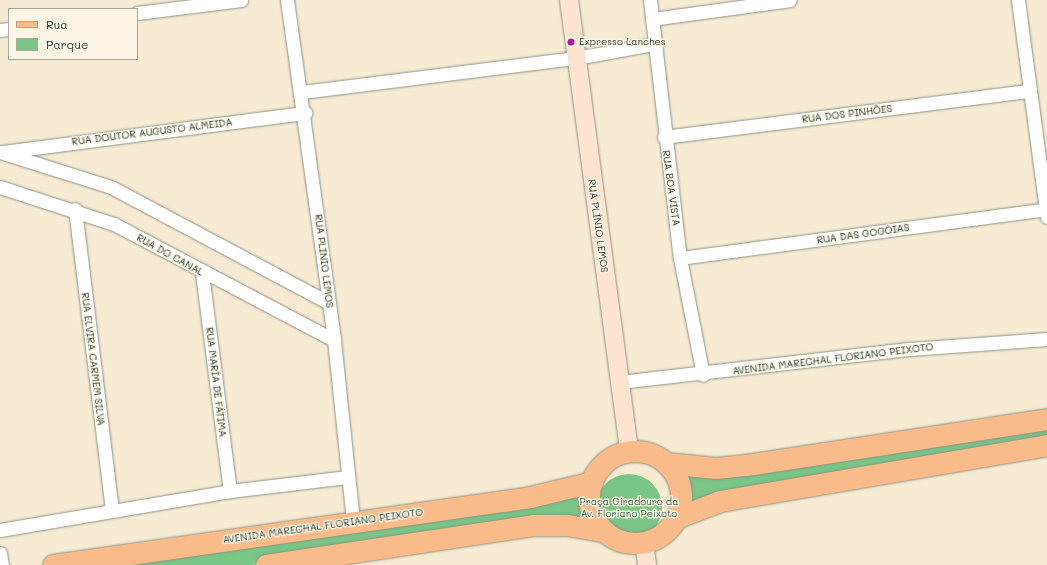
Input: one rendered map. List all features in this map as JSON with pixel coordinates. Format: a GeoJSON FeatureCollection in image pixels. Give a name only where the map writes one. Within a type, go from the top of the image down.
{"type":"FeatureCollection","features":[{"type":"Feature","properties":{"kind":"main road"},"geometry":{"type":"LineString","coordinates":[[605,532],[591,509],[592,482],[608,460],[629,451],[646,452],[666,464],[716,468],[746,465],[1047,419]]}},
{"type":"Feature","properties":{"kind":"main road"},"geometry":{"type":"LineString","coordinates":[[266,565],[307,562],[533,525],[567,525],[605,532],[618,540],[644,543],[661,535],[676,518],[720,501],[1047,445]]}},
{"type":"Feature","properties":{"kind":"main road"},"geometry":{"type":"LineString","coordinates":[[666,464],[681,489],[676,518]]}},
{"type":"Feature","properties":{"kind":"main road","name":"AVENIDA MARECHAL FLORIANO PEIXOTO"},"geometry":{"type":"LineString","coordinates":[[53,565],[530,497],[592,482]]}},
{"type":"Feature","properties":{"kind":"street"},"geometry":{"type":"LineString","coordinates":[[138,13],[241,0]]}},
{"type":"Feature","properties":{"kind":"street","name":"RUA PLINIO LEMOS"},"geometry":{"type":"LineString","coordinates":[[287,0],[305,113],[334,340],[347,477],[353,522]]}},
{"type":"Feature","properties":{"kind":"street","name":"RUA PLÍNIO LEMOS"},"geometry":{"type":"LineString","coordinates":[[569,0],[629,451]]}},
{"type":"Feature","properties":{"kind":"street","name":"RUA BOA VISTA"},"geometry":{"type":"LineString","coordinates":[[650,0],[664,137],[680,258],[703,375]]}},
{"type":"Feature","properties":{"kind":"street"},"geometry":{"type":"LineString","coordinates":[[652,19],[790,0]]}},
{"type":"Feature","properties":{"kind":"street"},"geometry":{"type":"LineString","coordinates":[[1018,0],[1046,213]]}},
{"type":"Feature","properties":{"kind":"street"},"geometry":{"type":"LineString","coordinates":[[302,92],[576,58],[654,44]]}},
{"type":"Feature","properties":{"kind":"street","name":"RUA DOS PINHÕES"},"geometry":{"type":"LineString","coordinates":[[664,137],[1029,92]]}},
{"type":"Feature","properties":{"kind":"street","name":"RUA DOUTOR AUGUSTO ALMEIDA"},"geometry":{"type":"LineString","coordinates":[[0,152],[305,113]]}},
{"type":"Feature","properties":{"kind":"street"},"geometry":{"type":"LineString","coordinates":[[0,152],[111,187],[329,303]]}},
{"type":"Feature","properties":{"kind":"street","name":"RUA DO CANAL"},"geometry":{"type":"LineString","coordinates":[[0,187],[75,209],[114,224],[202,273],[334,340]]}},
{"type":"Feature","properties":{"kind":"street","name":"RUA ELVIRA CARMEM SILVA"},"geometry":{"type":"LineString","coordinates":[[75,209],[112,510]]}},
{"type":"Feature","properties":{"kind":"street","name":"RUA DAS GOGÓIAS"},"geometry":{"type":"LineString","coordinates":[[680,258],[1046,213]]}},
{"type":"Feature","properties":{"kind":"street","name":"RUA MARÍA DE FÁTIMA"},"geometry":{"type":"LineString","coordinates":[[202,273],[230,491]]}},
{"type":"Feature","properties":{"kind":"street","name":"AVENIDA MARECHAL FLORIANO PEIXOTO"},"geometry":{"type":"LineString","coordinates":[[619,382],[703,375],[910,349],[1047,339]]}},
{"type":"Feature","properties":{"kind":"street"},"geometry":{"type":"LineString","coordinates":[[0,530],[230,491],[347,477]]}},
{"type":"Feature","properties":{"kind":"street"},"geometry":{"type":"LineString","coordinates":[[644,543],[646,565]]}},
{"type":"Feature","properties":{"kind":"street"},"geometry":{"type":"LineString","coordinates":[[0,554],[2,565]]}},
{"type":"Feature","properties":{"kind":"green space"},"geometry":{"type":"Polygon","coordinates":[[[1047,423],[1047,448],[683,511],[684,479],[674,468],[1047,423]]]}},
{"type":"Feature","properties":{"kind":"green space","name":"Praça Giradouro da Av. Floriano Peixoto"},"geometry":{"type":"Polygon","coordinates":[[[629,474],[642,477],[652,484],[659,494],[662,507],[659,520],[652,530],[642,537],[629,540],[616,537],[606,530],[599,520],[596,507],[599,494],[606,484],[616,477],[629,474]]]}},
{"type":"Feature","properties":{"kind":"green space"},"geometry":{"type":"Polygon","coordinates":[[[588,487],[589,513],[597,528],[512,524],[251,565],[86,565],[588,487]]]}},
{"type":"Feature","properties":{"kind":"place","name":"Expresso Lanches"},"geometry":{"type":"Point","coordinates":[571,42]}}]}
